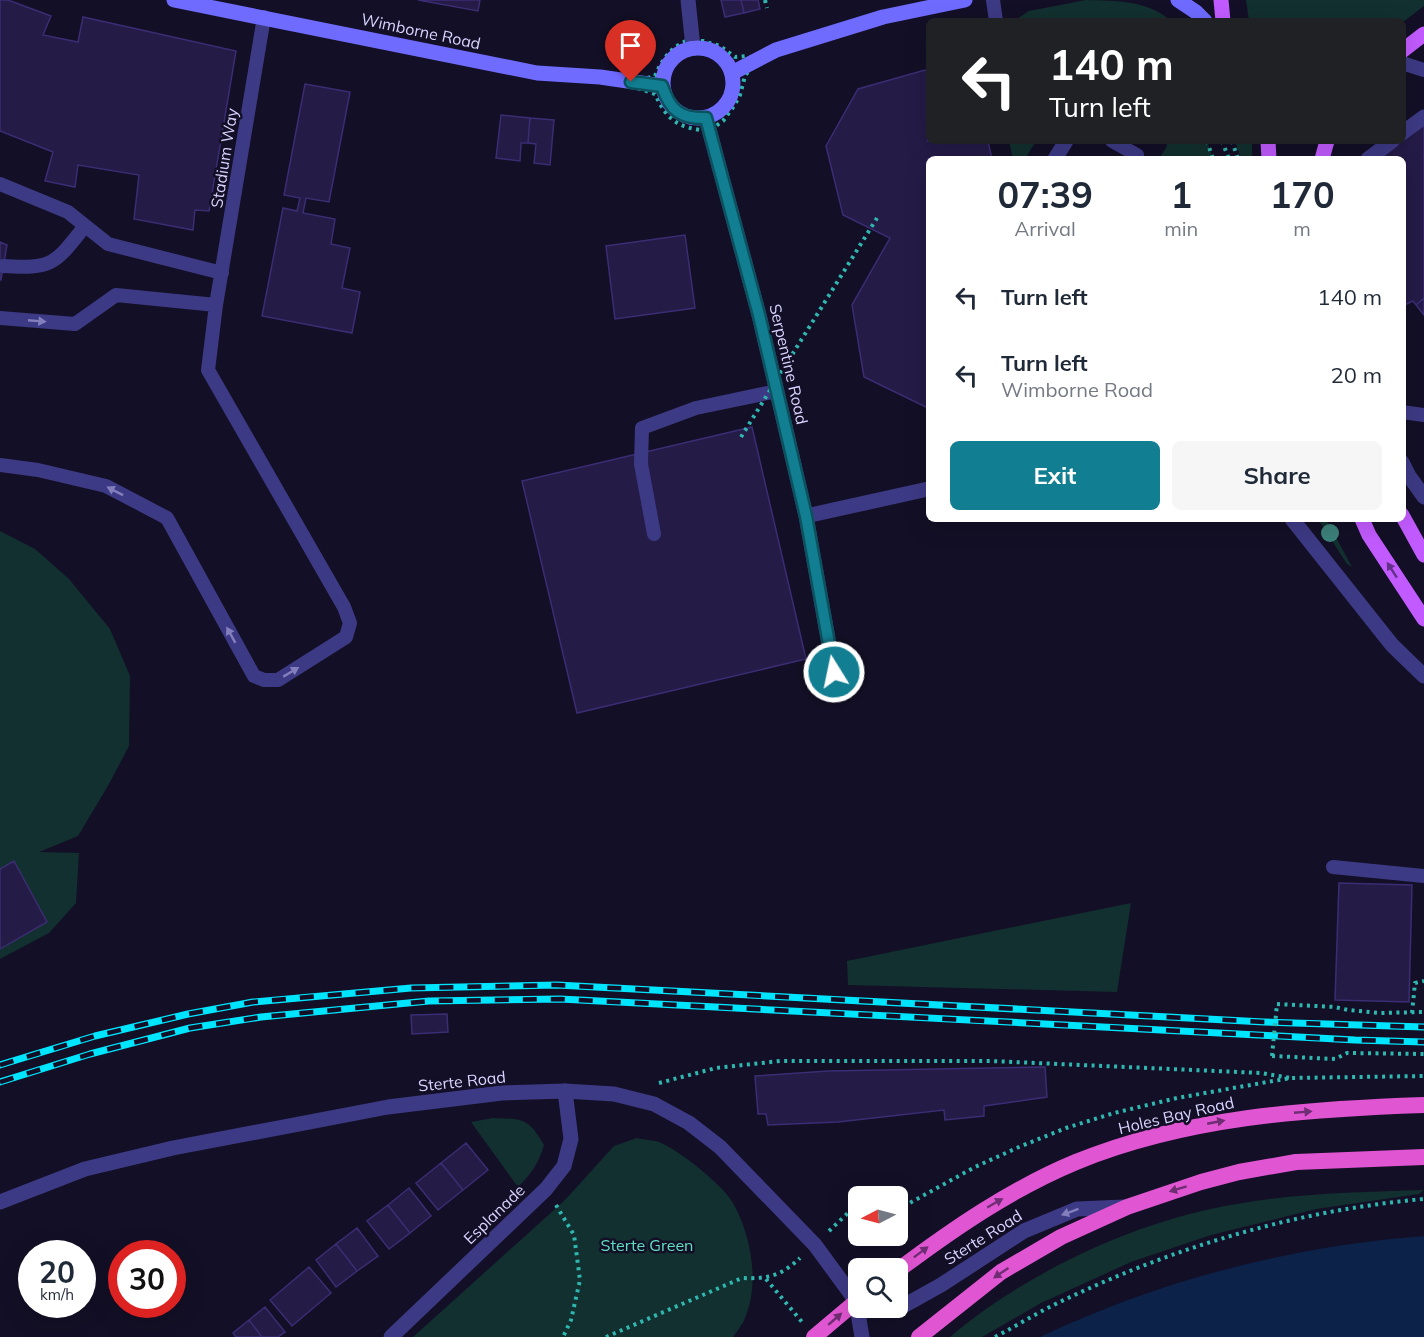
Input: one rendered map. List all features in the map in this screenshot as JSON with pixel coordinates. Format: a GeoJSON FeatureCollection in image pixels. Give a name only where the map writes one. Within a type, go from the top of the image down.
{"type":"FeatureCollection","features":[{"type":"Feature","properties":{"kind":"highway","name":"Holes Bay Road"},"geometry":{"type":"LineString","coordinates":[[908,1262],[946,1234],[1031,1183],[1075,1162],[1128,1143],[1167,1132],[1245,1117],[1424,1105]]}},
{"type":"Feature","properties":{"kind":"highway"},"geometry":{"type":"LineString","coordinates":[[918,1337],[1001,1272],[1061,1237],[1127,1207],[1239,1172],[1296,1162],[1424,1157]]}},
{"type":"Feature","properties":{"kind":"highway"},"geometry":{"type":"LineString","coordinates":[[814,1337],[848,1309]]}},
{"type":"Feature","properties":{"kind":"main road","name":"Wimborne Road"},"geometry":{"type":"LineString","coordinates":[[174,0],[537,73],[662,86]]}},
{"type":"Feature","properties":{"kind":"main road"},"geometry":{"type":"LineString","coordinates":[[732,73],[776,50],[883,17],[965,0]]}},
{"type":"Feature","properties":{"kind":"main road"},"geometry":{"type":"LineString","coordinates":[[1178,0],[1202,18]]}},
{"type":"Feature","properties":{"kind":"main road"},"geometry":{"type":"LineString","coordinates":[[1221,0],[1223,18]]}},
{"type":"Feature","properties":{"kind":"main road"},"geometry":{"type":"LineString","coordinates":[[1406,48],[1424,34]]}},
{"type":"Feature","properties":{"kind":"main road"},"geometry":{"type":"LineString","coordinates":[[693,47],[711,50],[725,60],[732,73],[734,85],[727,104],[718,113],[706,118],[693,118],[675,110],[667,101],[662,86],[663,74],[671,59],[681,51],[693,47]]}},
{"type":"Feature","properties":{"kind":"main road"},"geometry":{"type":"LineString","coordinates":[[1363,522],[1369,535],[1424,619]]}},
{"type":"Feature","properties":{"kind":"main road"},"geometry":{"type":"LineString","coordinates":[[1406,522],[1424,555]]}},
{"type":"Feature","properties":{"kind":"street"},"geometry":{"type":"LineString","coordinates":[[688,0],[693,47]]}},
{"type":"Feature","properties":{"kind":"street"},"geometry":{"type":"LineString","coordinates":[[1406,130],[1424,117]]}},
{"type":"Feature","properties":{"kind":"street","name":"Serpentine Road"},"geometry":{"type":"LineString","coordinates":[[706,118],[759,315],[806,516],[834,672]]}},
{"type":"Feature","properties":{"kind":"street"},"geometry":{"type":"LineString","coordinates":[[1372,156],[1388,144]]}},
{"type":"Feature","properties":{"kind":"street"},"geometry":{"type":"LineString","coordinates":[[1406,470],[1424,497]]}},
{"type":"Feature","properties":{"kind":"street"},"geometry":{"type":"LineString","coordinates":[[806,516],[926,489]]}},
{"type":"Feature","properties":{"kind":"street"},"geometry":{"type":"LineString","coordinates":[[1294,522],[1392,645],[1424,676]]}},
{"type":"Feature","properties":{"kind":"street","name":"Sterte Road"},"geometry":{"type":"LineString","coordinates":[[0,1202],[85,1169],[173,1148],[388,1107],[502,1094],[565,1091],[614,1094],[654,1104],[689,1123],[720,1147],[804,1232],[848,1289]]}},
{"type":"Feature","properties":{"kind":"street","name":"Esplanade"},"geometry":{"type":"LineString","coordinates":[[391,1337],[546,1189],[564,1166],[571,1139],[565,1091]]}},
{"type":"Feature","properties":{"kind":"street","name":"Sterte Road"},"geometry":{"type":"LineString","coordinates":[[908,1303],[941,1285],[1024,1231],[1077,1209],[1127,1207]]}},
{"type":"Feature","properties":{"kind":"street","name":"Sterte Road"},"geometry":{"type":"LineString","coordinates":[[859,1318],[862,1337]]}},
{"type":"Feature","properties":{"kind":"lane"},"geometry":{"type":"LineString","coordinates":[[993,0],[996,18]]}},
{"type":"Feature","properties":{"kind":"lane","name":"Stadium Way"},"geometry":{"type":"LineString","coordinates":[[0,465],[38,470],[106,486],[167,518],[254,676],[264,680],[278,680],[346,637],[350,623],[344,607],[208,370],[216,305],[264,17]]}},
{"type":"Feature","properties":{"kind":"lane"},"geometry":{"type":"LineString","coordinates":[[1406,64],[1424,70]]}},
{"type":"Feature","properties":{"kind":"lane"},"geometry":{"type":"LineString","coordinates":[[1117,144],[1137,155]]}},
{"type":"Feature","properties":{"kind":"lane"},"geometry":{"type":"LineString","coordinates":[[0,184],[68,212],[108,244],[222,273]]}},
{"type":"Feature","properties":{"kind":"lane"},"geometry":{"type":"LineString","coordinates":[[3,266],[40,267],[53,261],[62,254],[85,226]]}},
{"type":"Feature","properties":{"kind":"lane"},"geometry":{"type":"LineString","coordinates":[[0,318],[75,324],[116,295],[216,305]]}},
{"type":"Feature","properties":{"kind":"lane"},"geometry":{"type":"LineString","coordinates":[[654,534],[641,464],[642,428],[696,408],[777,391]]}},
{"type":"Feature","properties":{"kind":"lane"},"geometry":{"type":"LineString","coordinates":[[1406,413],[1424,415]]}},
{"type":"Feature","properties":{"kind":"lane"},"geometry":{"type":"LineString","coordinates":[[1333,867],[1424,876]]}},
{"type":"Feature","properties":{"kind":"path"},"geometry":{"type":"LineString","coordinates":[[765,0],[767,8]]}},
{"type":"Feature","properties":{"kind":"path"},"geometry":{"type":"LineString","coordinates":[[741,437],[877,218]]}},
{"type":"Feature","properties":{"kind":"path"},"geometry":{"type":"LineString","coordinates":[[1412,1013],[1415,982],[1424,981]]}},
{"type":"Feature","properties":{"kind":"path"},"geometry":{"type":"LineString","coordinates":[[1424,1012],[1379,1013],[1335,1007],[1277,1004],[1272,1056],[1335,1059],[1347,1053],[1424,1054]]}},
{"type":"Feature","properties":{"kind":"path"},"geometry":{"type":"LineString","coordinates":[[614,1094],[716,1068],[780,1061],[991,1061],[1261,1072],[1290,1078]]}},
{"type":"Feature","properties":{"kind":"path"},"geometry":{"type":"LineString","coordinates":[[546,1189],[574,1235],[580,1280],[571,1320],[563,1337]]}},
{"type":"Feature","properties":{"kind":"path"},"geometry":{"type":"LineString","coordinates":[[995,1337],[1061,1300],[1131,1269],[1220,1238],[1301,1217],[1390,1202],[1424,1199]]}},
{"type":"Feature","properties":{"kind":"path"},"geometry":{"type":"LineString","coordinates":[[606,1337],[742,1278],[766,1279],[814,1337]]}},
{"type":"Feature","properties":{"kind":"green space"},"geometry":{"type":"Polygon","coordinates":[[[1086,0],[1142,5],[1167,18],[1018,18],[1029,11],[1086,0]]]}},
{"type":"Feature","properties":{"kind":"green space"},"geometry":{"type":"Polygon","coordinates":[[[1246,0],[1424,0],[1424,6],[1406,20],[1249,18],[1246,0]]]}},
{"type":"Feature","properties":{"kind":"green space"},"geometry":{"type":"Polygon","coordinates":[[[1010,144],[1034,144],[1027,156],[1012,156],[1010,144]]]}},
{"type":"Feature","properties":{"kind":"green space"},"geometry":{"type":"Polygon","coordinates":[[[1167,144],[1208,144],[1212,156],[1161,156],[1167,144]]]}},
{"type":"Feature","properties":{"kind":"green space"},"geometry":{"type":"Polygon","coordinates":[[[1236,144],[1252,144],[1252,156],[1240,156],[1236,144]]]}},
{"type":"Feature","properties":{"kind":"green space"},"geometry":{"type":"Polygon","coordinates":[[[1320,522],[1328,522],[1352,567],[1347,564],[1320,522]]]}},
{"type":"Feature","properties":{"kind":"green space"},"geometry":{"type":"Polygon","coordinates":[[[0,531],[35,549],[69,579],[110,629],[130,676],[129,746],[78,836],[39,852],[79,853],[76,903],[49,933],[0,959],[0,531]]]}},
{"type":"Feature","properties":{"kind":"green space"},"geometry":{"type":"Polygon","coordinates":[[[1131,903],[1117,992],[848,985],[847,961],[1131,903]]]}},
{"type":"Feature","properties":{"kind":"green space"},"geometry":{"type":"Polygon","coordinates":[[[493,1118],[524,1122],[534,1130],[544,1145],[534,1168],[518,1187],[471,1122],[493,1118]]]}},
{"type":"Feature","properties":{"kind":"green space","name":"Sterte Green"},"geometry":{"type":"Polygon","coordinates":[[[637,1138],[659,1142],[689,1160],[720,1187],[733,1203],[749,1244],[753,1275],[750,1304],[745,1318],[733,1337],[413,1337],[565,1200],[614,1146],[637,1138]]]}},
{"type":"Feature","properties":{"kind":"green space"},"geometry":{"type":"Polygon","coordinates":[[[1424,1190],[1419,1194],[1316,1209],[1211,1235],[1131,1262],[1041,1303],[982,1337],[950,1337],[980,1313],[1048,1271],[1085,1252],[1161,1222],[1237,1204],[1284,1197],[1424,1190]]]}},
{"type":"Feature","properties":{"kind":"water"},"geometry":{"type":"Polygon","coordinates":[[[1424,1236],[1424,1337],[1040,1337],[1132,1299],[1228,1269],[1325,1248],[1424,1236]]]}},
{"type":"Feature","properties":{"kind":"building"},"geometry":{"type":"Polygon","coordinates":[[[0,0],[8,0],[51,16],[43,35],[78,42],[83,17],[236,51],[209,211],[195,210],[193,230],[134,219],[139,175],[78,165],[75,187],[45,181],[53,152],[0,131],[0,0]]]}},
{"type":"Feature","properties":{"kind":"building"},"geometry":{"type":"Polygon","coordinates":[[[418,0],[480,0],[478,11],[418,0]]]}},
{"type":"Feature","properties":{"kind":"building"},"geometry":{"type":"Polygon","coordinates":[[[721,0],[741,0],[744,13],[725,17],[721,0]]]}},
{"type":"Feature","properties":{"kind":"building"},"geometry":{"type":"Polygon","coordinates":[[[741,0],[758,0],[760,9],[744,13],[741,0]]]}},
{"type":"Feature","properties":{"kind":"building"},"geometry":{"type":"Polygon","coordinates":[[[925,70],[926,144],[989,144],[991,156],[926,156],[926,407],[864,377],[852,305],[890,238],[843,215],[826,146],[858,89],[925,70]]]}},
{"type":"Feature","properties":{"kind":"building"},"geometry":{"type":"Polygon","coordinates":[[[305,84],[350,92],[329,202],[306,198],[303,213],[335,219],[331,244],[350,248],[342,288],[360,292],[352,333],[262,316],[283,208],[297,211],[300,198],[284,195],[305,84]]]}},
{"type":"Feature","properties":{"kind":"building"},"geometry":{"type":"Polygon","coordinates":[[[501,115],[530,118],[528,143],[521,143],[520,161],[496,158],[501,115]]]}},
{"type":"Feature","properties":{"kind":"building"},"geometry":{"type":"Polygon","coordinates":[[[530,118],[554,120],[550,165],[534,163],[536,144],[528,143],[530,118]]]}},
{"type":"Feature","properties":{"kind":"building"},"geometry":{"type":"Polygon","coordinates":[[[1424,124],[1424,298],[1416,305],[1413,301],[1406,304],[1406,156],[1382,156],[1398,144],[1406,144],[1406,138],[1424,124]]]}},
{"type":"Feature","properties":{"kind":"building"},"geometry":{"type":"Polygon","coordinates":[[[1424,125],[1424,315],[1413,301],[1406,304],[1406,156],[1381,156],[1398,144],[1406,144],[1406,138],[1424,125]]]}},
{"type":"Feature","properties":{"kind":"building"},"geometry":{"type":"Polygon","coordinates":[[[685,235],[695,308],[615,319],[606,246],[685,235]]]}},
{"type":"Feature","properties":{"kind":"building"},"geometry":{"type":"Polygon","coordinates":[[[0,242],[7,245],[1,280],[0,280],[0,242]]]}},
{"type":"Feature","properties":{"kind":"building"},"geometry":{"type":"Polygon","coordinates":[[[752,427],[806,659],[577,713],[522,481],[752,427]]]}},
{"type":"Feature","properties":{"kind":"building"},"geometry":{"type":"Polygon","coordinates":[[[14,861],[47,922],[0,949],[0,869],[14,861]]]}},
{"type":"Feature","properties":{"kind":"building"},"geometry":{"type":"Polygon","coordinates":[[[1339,883],[1412,885],[1409,1002],[1335,1000],[1339,883]]]}},
{"type":"Feature","properties":{"kind":"building"},"geometry":{"type":"Polygon","coordinates":[[[447,1014],[448,1032],[412,1034],[411,1015],[447,1014]]]}},
{"type":"Feature","properties":{"kind":"building"},"geometry":{"type":"Polygon","coordinates":[[[1045,1067],[1047,1097],[984,1106],[984,1116],[945,1120],[944,1110],[838,1122],[768,1125],[766,1114],[758,1114],[755,1076],[828,1071],[1045,1067]]]}},
{"type":"Feature","properties":{"kind":"building"},"geometry":{"type":"Polygon","coordinates":[[[466,1143],[488,1170],[463,1190],[441,1163],[466,1143]]]}},
{"type":"Feature","properties":{"kind":"building"},"geometry":{"type":"Polygon","coordinates":[[[441,1163],[463,1190],[438,1210],[416,1183],[441,1163]]]}},
{"type":"Feature","properties":{"kind":"building"},"geometry":{"type":"Polygon","coordinates":[[[409,1188],[431,1216],[410,1233],[388,1205],[409,1188]]]}},
{"type":"Feature","properties":{"kind":"building"},"geometry":{"type":"Polygon","coordinates":[[[388,1205],[410,1233],[389,1249],[367,1221],[388,1205]]]}},
{"type":"Feature","properties":{"kind":"building"},"geometry":{"type":"Polygon","coordinates":[[[357,1228],[378,1256],[357,1271],[336,1244],[357,1228]]]}},
{"type":"Feature","properties":{"kind":"building"},"geometry":{"type":"Polygon","coordinates":[[[336,1244],[357,1271],[336,1287],[316,1260],[336,1244]]]}},
{"type":"Feature","properties":{"kind":"building"},"geometry":{"type":"Polygon","coordinates":[[[309,1267],[331,1293],[292,1326],[270,1300],[309,1267]]]}},
{"type":"Feature","properties":{"kind":"building"},"geometry":{"type":"Polygon","coordinates":[[[265,1307],[285,1332],[278,1337],[262,1337],[249,1320],[265,1307]]]}},
{"type":"Feature","properties":{"kind":"building"},"geometry":{"type":"Polygon","coordinates":[[[249,1320],[262,1337],[236,1337],[233,1333],[249,1320]]]}},
{"type":"Feature","properties":{"kind":"railway"},"geometry":{"type":"LineString","coordinates":[[0,1065],[95,1036],[188,1014],[253,1002],[411,988],[557,985],[1264,1022],[1424,1027]]}},
{"type":"Feature","properties":{"kind":"railway"},"geometry":{"type":"LineString","coordinates":[[0,1082],[90,1054],[190,1028],[261,1017],[429,1001],[560,999],[1424,1042]]}},
{"type":"Feature","properties":{"kind":"route"},"geometry":{"type":"LineString","coordinates":[[631,82],[662,86],[667,101],[675,110],[693,118],[706,118],[759,315],[806,516],[834,672]]}}]}
